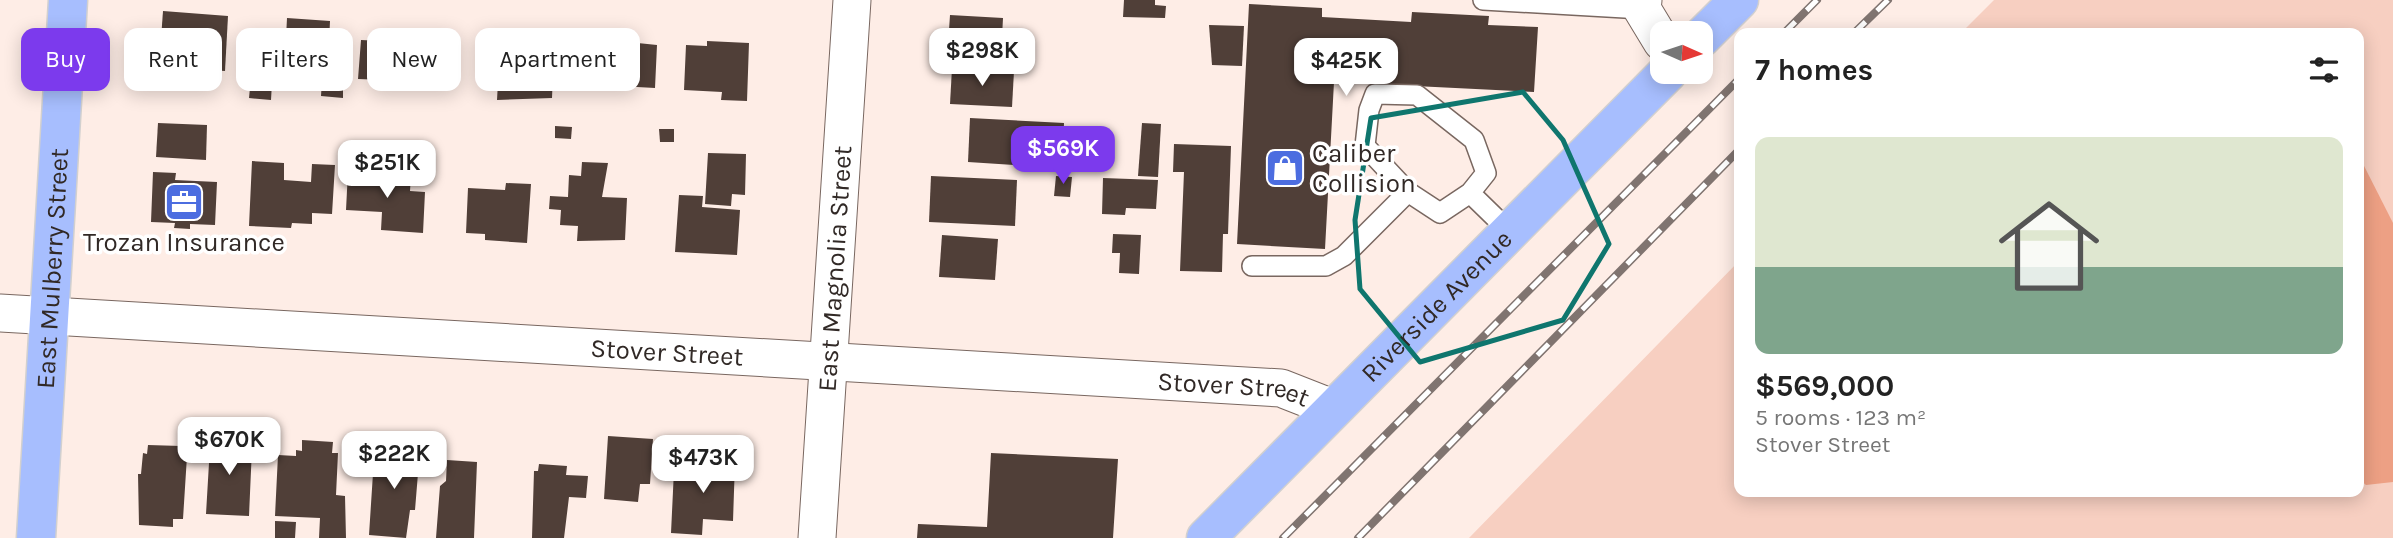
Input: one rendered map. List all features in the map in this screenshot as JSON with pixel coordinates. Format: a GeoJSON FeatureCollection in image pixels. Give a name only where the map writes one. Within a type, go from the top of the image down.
{"type":"FeatureCollection","features":[{"type":"Feature","properties":{"kind":"highway","name":"East Mulberry Street"},"geometry":{"type":"LineString","coordinates":[[36,538],[68,0]]}},
{"type":"Feature","properties":{"kind":"highway"},"geometry":{"type":"LineString","coordinates":[[1713,26],[1739,0]]}},
{"type":"Feature","properties":{"kind":"highway","name":"Riverside Avenue"},"geometry":{"type":"LineString","coordinates":[[1206,538],[1656,84]]}},
{"type":"Feature","properties":{"kind":"street","name":"East Magnolia Street"},"geometry":{"type":"LineString","coordinates":[[817,538],[826,361],[852,0]]}},
{"type":"Feature","properties":{"kind":"street"},"geometry":{"type":"LineString","coordinates":[[1642,4],[1651,21]]}},
{"type":"Feature","properties":{"kind":"street","name":"Stover Street"},"geometry":{"type":"LineString","coordinates":[[0,313],[1281,388],[1332,408]]}},
{"type":"Feature","properties":{"kind":"lane"},"geometry":{"type":"LineString","coordinates":[[1483,0],[1642,4]]}},
{"type":"Feature","properties":{"kind":"lane"},"geometry":{"type":"LineString","coordinates":[[1375,94],[1417,95],[1474,140],[1486,173],[1470,193],[1440,213],[1408,192],[1365,146],[1368,110],[1375,94]]}},
{"type":"Feature","properties":{"kind":"lane"},"geometry":{"type":"LineString","coordinates":[[1252,267],[1326,266],[1344,256],[1408,192]]}},
{"type":"Feature","properties":{"kind":"lane"},"geometry":{"type":"LineString","coordinates":[[1470,193],[1509,231]]}},
{"type":"Feature","properties":{"kind":"highlighted area"},"geometry":{"type":"Polygon","coordinates":[[[1523,92],[1563,140],[1609,244],[1563,320],[1420,362],[1360,289],[1355,220],[1371,118],[1523,92]]]}},
{"type":"Feature","properties":{"kind":"shaded area"},"geometry":{"type":"Polygon","coordinates":[[[1994,0],[2393,0],[2393,538],[1469,538],[1734,266],[1734,497],[2364,497],[2364,28],[1966,28],[1994,0]]]}},
{"type":"Feature","properties":{"kind":"shaded area"},"geometry":{"type":"Polygon","coordinates":[[[2364,166],[2393,223],[2393,482],[2366,485],[2364,166]]]}},
{"type":"Feature","properties":{"kind":"building"},"geometry":{"type":"Polygon","coordinates":[[[1124,0],[1155,0],[1155,5],[1166,6],[1165,18],[1123,17],[1124,0]]]}},
{"type":"Feature","properties":{"kind":"building","name":"Caliber Collision"},"geometry":{"type":"Polygon","coordinates":[[[1249,4],[1322,8],[1322,17],[1411,22],[1412,12],[1489,16],[1488,25],[1538,27],[1534,92],[1334,82],[1325,249],[1237,244],[1249,4]]]}},
{"type":"Feature","properties":{"kind":"building"},"geometry":{"type":"Polygon","coordinates":[[[163,11],[228,16],[225,71],[222,71],[222,28],[162,28],[163,11]]]}},
{"type":"Feature","properties":{"kind":"building"},"geometry":{"type":"Polygon","coordinates":[[[950,15],[1003,18],[1001,57],[968,56],[968,46],[948,45],[950,15]]]}},
{"type":"Feature","properties":{"kind":"building"},"geometry":{"type":"Polygon","coordinates":[[[287,18],[330,21],[330,28],[286,28],[287,18]]]}},
{"type":"Feature","properties":{"kind":"building"},"geometry":{"type":"Polygon","coordinates":[[[1209,25],[1244,26],[1242,66],[1212,65],[1209,25]]]}},
{"type":"Feature","properties":{"kind":"building"},"geometry":{"type":"Polygon","coordinates":[[[361,40],[367,40],[367,79],[358,79],[361,40]]]}},
{"type":"Feature","properties":{"kind":"building"},"geometry":{"type":"Polygon","coordinates":[[[707,41],[749,43],[747,101],[721,100],[722,92],[684,90],[686,45],[707,46],[707,41]]]}},
{"type":"Feature","properties":{"kind":"building"},"geometry":{"type":"Polygon","coordinates":[[[640,43],[657,45],[655,88],[640,87],[640,43]]]}},
{"type":"Feature","properties":{"kind":"building"},"geometry":{"type":"Polygon","coordinates":[[[952,68],[1014,71],[1012,107],[950,104],[952,68]]]}},
{"type":"Feature","properties":{"kind":"building"},"geometry":{"type":"Polygon","coordinates":[[[250,91],[272,91],[271,100],[249,98],[250,91]]]}},
{"type":"Feature","properties":{"kind":"building"},"geometry":{"type":"Polygon","coordinates":[[[321,91],[343,91],[343,98],[321,96],[321,91]]]}},
{"type":"Feature","properties":{"kind":"building"},"geometry":{"type":"Polygon","coordinates":[[[498,91],[552,91],[552,98],[497,100],[498,91]]]}},
{"type":"Feature","properties":{"kind":"building"},"geometry":{"type":"Polygon","coordinates":[[[970,118],[1064,123],[1062,168],[968,162],[970,118]]]}},
{"type":"Feature","properties":{"kind":"building"},"geometry":{"type":"Polygon","coordinates":[[[158,123],[207,125],[206,160],[156,157],[158,123]]]}},
{"type":"Feature","properties":{"kind":"building"},"geometry":{"type":"Polygon","coordinates":[[[1142,123],[1161,124],[1158,177],[1138,176],[1142,123]]]}},
{"type":"Feature","properties":{"kind":"building"},"geometry":{"type":"Polygon","coordinates":[[[555,126],[572,127],[571,139],[555,138],[555,126]]]}},
{"type":"Feature","properties":{"kind":"building"},"geometry":{"type":"Polygon","coordinates":[[[659,129],[674,129],[674,142],[660,142],[659,129]]]}},
{"type":"Feature","properties":{"kind":"building"},"geometry":{"type":"Polygon","coordinates":[[[1174,144],[1231,146],[1228,234],[1223,234],[1222,272],[1180,271],[1184,172],[1173,172],[1174,144]]]}},
{"type":"Feature","properties":{"kind":"building"},"geometry":{"type":"Polygon","coordinates":[[[708,153],[746,154],[745,195],[732,194],[731,206],[705,204],[708,153]]]}},
{"type":"Feature","properties":{"kind":"building"},"geometry":{"type":"Polygon","coordinates":[[[252,161],[284,163],[284,180],[311,182],[312,164],[335,165],[332,214],[312,213],[312,224],[292,223],[291,228],[249,226],[252,161]]]}},
{"type":"Feature","properties":{"kind":"building"},"geometry":{"type":"Polygon","coordinates":[[[582,162],[608,163],[602,197],[627,198],[625,240],[577,241],[578,226],[560,225],[561,210],[549,209],[550,196],[568,197],[569,175],[581,176],[582,162]]]}},
{"type":"Feature","properties":{"kind":"building"},"geometry":{"type":"Polygon","coordinates":[[[348,171],[411,175],[410,191],[425,192],[423,233],[381,230],[382,212],[346,210],[348,171]]]}},
{"type":"Feature","properties":{"kind":"building","name":"Trozan Insurance"},"geometry":{"type":"Polygon","coordinates":[[[153,172],[176,173],[175,180],[217,182],[215,225],[190,224],[190,229],[174,228],[175,223],[151,222],[153,172]]]}},
{"type":"Feature","properties":{"kind":"building"},"geometry":{"type":"Polygon","coordinates":[[[931,176],[1017,180],[1015,226],[929,222],[931,176]]]}},
{"type":"Feature","properties":{"kind":"building"},"geometry":{"type":"Polygon","coordinates":[[[1056,176],[1072,177],[1070,197],[1054,196],[1056,176]]]}},
{"type":"Feature","properties":{"kind":"building"},"geometry":{"type":"Polygon","coordinates":[[[1103,178],[1158,180],[1156,209],[1126,208],[1125,215],[1102,214],[1103,178]]]}},
{"type":"Feature","properties":{"kind":"building"},"geometry":{"type":"Polygon","coordinates":[[[506,183],[531,184],[527,243],[485,240],[485,234],[466,233],[468,188],[505,190],[506,183]]]}},
{"type":"Feature","properties":{"kind":"building"},"geometry":{"type":"Polygon","coordinates":[[[679,195],[703,196],[702,207],[740,210],[737,255],[675,252],[679,195]]]}},
{"type":"Feature","properties":{"kind":"building"},"geometry":{"type":"Polygon","coordinates":[[[1113,234],[1141,235],[1139,274],[1119,273],[1120,253],[1112,253],[1113,234]]]}},
{"type":"Feature","properties":{"kind":"building"},"geometry":{"type":"Polygon","coordinates":[[[942,235],[998,239],[995,280],[939,277],[942,235]]]}},
{"type":"Feature","properties":{"kind":"building"},"geometry":{"type":"Polygon","coordinates":[[[215,435],[245,437],[245,447],[252,448],[249,516],[206,514],[210,446],[214,446],[215,435]]]}},
{"type":"Feature","properties":{"kind":"building"},"geometry":{"type":"Polygon","coordinates":[[[608,436],[653,439],[650,484],[640,484],[638,502],[604,499],[608,436]]]}},
{"type":"Feature","properties":{"kind":"building"},"geometry":{"type":"Polygon","coordinates":[[[302,440],[333,442],[332,453],[338,453],[336,495],[345,496],[346,538],[319,538],[320,518],[275,516],[278,455],[296,456],[296,450],[302,451],[302,440]]]}},
{"type":"Feature","properties":{"kind":"building"},"geometry":{"type":"Polygon","coordinates":[[[148,445],[181,446],[180,455],[187,456],[183,519],[173,519],[173,527],[139,525],[138,474],[141,474],[143,453],[147,454],[148,445]]]}},
{"type":"Feature","properties":{"kind":"building"},"geometry":{"type":"Polygon","coordinates":[[[383,445],[416,448],[416,461],[419,461],[415,510],[410,510],[406,538],[369,535],[374,458],[382,459],[383,445]]]}},
{"type":"Feature","properties":{"kind":"building"},"geometry":{"type":"Polygon","coordinates":[[[991,453],[1118,459],[1113,538],[917,538],[918,524],[987,527],[991,453]]]}},
{"type":"Feature","properties":{"kind":"building"},"geometry":{"type":"Polygon","coordinates":[[[699,455],[719,456],[718,461],[735,462],[733,521],[703,519],[702,535],[671,533],[674,470],[697,471],[699,455]]]}},
{"type":"Feature","properties":{"kind":"building"},"geometry":{"type":"Polygon","coordinates":[[[447,460],[477,462],[474,538],[436,538],[440,486],[446,481],[447,460]]]}},
{"type":"Feature","properties":{"kind":"building"},"geometry":{"type":"Polygon","coordinates":[[[539,464],[567,466],[566,475],[588,476],[586,498],[569,497],[564,538],[532,538],[534,471],[538,471],[539,464]]]}},
{"type":"Feature","properties":{"kind":"building"},"geometry":{"type":"Polygon","coordinates":[[[275,521],[296,522],[295,538],[275,538],[275,521]]]}},
{"type":"Feature","properties":{"kind":"railway"},"geometry":{"type":"LineString","coordinates":[[1789,28],[1817,0]]}},
{"type":"Feature","properties":{"kind":"railway"},"geometry":{"type":"LineString","coordinates":[[1859,28],[1888,0]]}},
{"type":"Feature","properties":{"kind":"railway"},"geometry":{"type":"LineString","coordinates":[[1283,538],[1734,84]]}},
{"type":"Feature","properties":{"kind":"railway"},"geometry":{"type":"LineString","coordinates":[[1358,538],[1734,155]]}},
{"type":"Feature","properties":{"kind":"place","name":"Caliber Collision"},"geometry":{"type":"Point","coordinates":[1285,168]}},
{"type":"Feature","properties":{"kind":"place","name":"Trozan Insurance"},"geometry":{"type":"Point","coordinates":[184,202]}}]}
